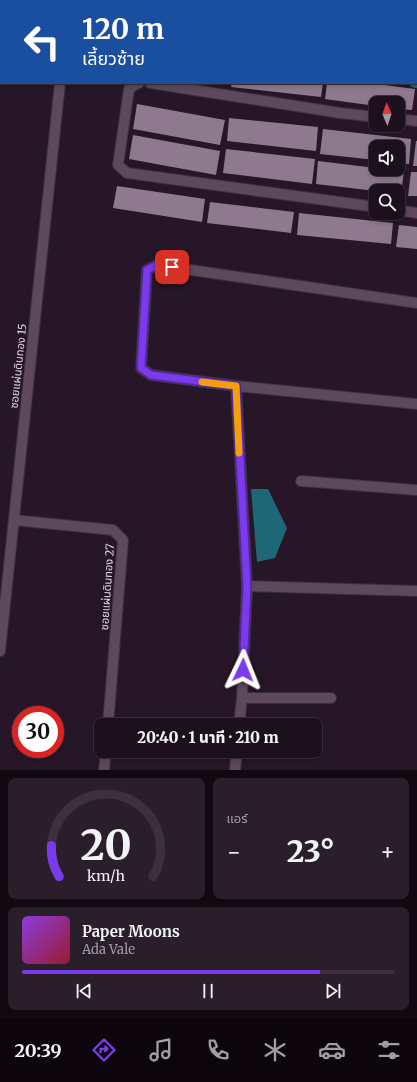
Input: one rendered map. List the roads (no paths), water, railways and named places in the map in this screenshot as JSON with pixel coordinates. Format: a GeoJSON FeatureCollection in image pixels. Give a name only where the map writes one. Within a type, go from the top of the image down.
{"type":"FeatureCollection","features":[{"type":"Feature","properties":{"kind":"street","name":"ซอยแผ่นดินทอง 15"},"geometry":{"type":"LineString","coordinates":[[0,651],[60,84]]}},
{"type":"Feature","properties":{"kind":"street"},"geometry":{"type":"LineString","coordinates":[[136,84],[129,89],[118,165],[127,172],[369,206]]}},
{"type":"Feature","properties":{"kind":"street"},"geometry":{"type":"LineString","coordinates":[[156,84],[369,116]]}},
{"type":"Feature","properties":{"kind":"street"},"geometry":{"type":"LineString","coordinates":[[405,120],[417,121]]}},
{"type":"Feature","properties":{"kind":"street"},"geometry":{"type":"LineString","coordinates":[[405,211],[417,213]]}},
{"type":"Feature","properties":{"kind":"street"},"geometry":{"type":"LineString","coordinates":[[417,303],[157,265],[147,270],[141,368],[151,375],[236,386],[417,404]]}},
{"type":"Feature","properties":{"kind":"street"},"geometry":{"type":"LineString","coordinates":[[236,386],[247,586],[241,718]]}},
{"type":"Feature","properties":{"kind":"street"},"geometry":{"type":"LineString","coordinates":[[301,481],[417,490]]}},
{"type":"Feature","properties":{"kind":"street","name":"ซอยแผ่นดินทอง 27"},"geometry":{"type":"LineString","coordinates":[[14,520],[113,530],[123,540],[109,718]]}},
{"type":"Feature","properties":{"kind":"street"},"geometry":{"type":"LineString","coordinates":[[247,586],[417,591]]}},
{"type":"Feature","properties":{"kind":"street"},"geometry":{"type":"LineString","coordinates":[[242,698],[331,698]]}},
{"type":"Feature","properties":{"kind":"street"},"geometry":{"type":"LineString","coordinates":[[104,770],[105,758]]}},
{"type":"Feature","properties":{"kind":"street"},"geometry":{"type":"LineString","coordinates":[[235,770],[236,758]]}},
{"type":"Feature","properties":{"kind":"water"},"geometry":{"type":"Polygon","coordinates":[[[251,489],[268,489],[287,528],[275,558],[257,562],[251,489]]]}}]}
